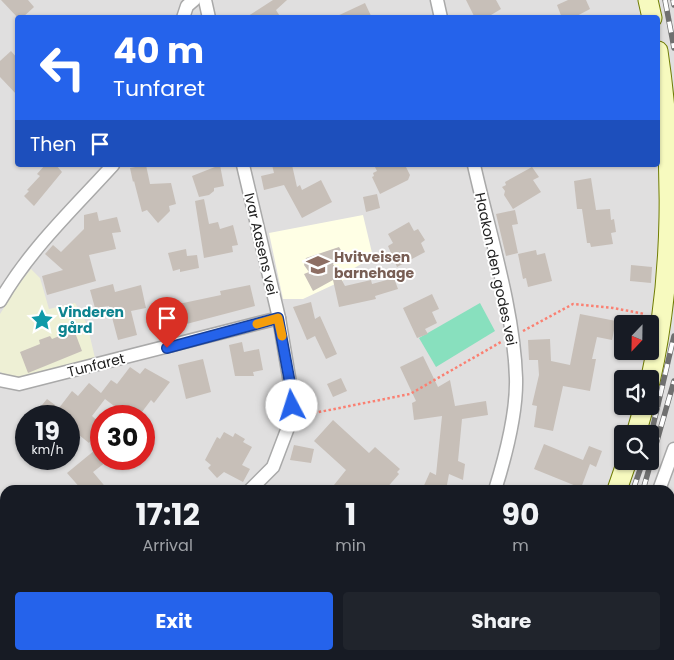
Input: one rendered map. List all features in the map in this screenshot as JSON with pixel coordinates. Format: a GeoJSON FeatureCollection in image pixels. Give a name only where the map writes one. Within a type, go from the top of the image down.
{"type":"FeatureCollection","features":[{"type":"Feature","properties":{"kind":"main road"},"geometry":{"type":"LineString","coordinates":[[648,0],[651,15]]}},
{"type":"Feature","properties":{"kind":"main road"},"geometry":{"type":"LineString","coordinates":[[652,370],[664,303],[669,225],[668,142],[660,69]]}},
{"type":"Feature","properties":{"kind":"main road"},"geometry":{"type":"LineString","coordinates":[[619,485],[624,470]]}},
{"type":"Feature","properties":{"kind":"street"},"geometry":{"type":"LineString","coordinates":[[184,15],[187,6],[194,0]]}},
{"type":"Feature","properties":{"kind":"street"},"geometry":{"type":"LineString","coordinates":[[205,0],[208,15]]}},
{"type":"Feature","properties":{"kind":"street"},"geometry":{"type":"LineString","coordinates":[[437,0],[440,15]]}},
{"type":"Feature","properties":{"kind":"street"},"geometry":{"type":"LineString","coordinates":[[0,301],[15,274],[51,229],[80,202],[111,167]]}},
{"type":"Feature","properties":{"kind":"street","name":"Ivar Aasens vei"},"geometry":{"type":"LineString","coordinates":[[243,167],[278,318],[292,394],[292,417],[273,467],[255,485]]}},
{"type":"Feature","properties":{"kind":"street","name":"Haakon den godes vei"},"geometry":{"type":"LineString","coordinates":[[474,167],[513,334],[516,380],[506,456],[497,485]]}},
{"type":"Feature","properties":{"kind":"street","name":"Tunfaret"},"geometry":{"type":"LineString","coordinates":[[0,380],[19,384],[278,318]]}},
{"type":"Feature","properties":{"kind":"street"},"geometry":{"type":"LineString","coordinates":[[662,485],[674,449]]}},
{"type":"Feature","properties":{"kind":"path"},"geometry":{"type":"LineString","coordinates":[[292,417],[410,394],[513,334],[573,304],[613,308],[646,315]]}},
{"type":"Feature","properties":{"kind":"shaded area"},"geometry":{"type":"Polygon","coordinates":[[[0,0],[674,0],[674,485],[0,485],[0,0]]]}},
{"type":"Feature","properties":{"kind":"shaded area","name":"Hvitveisen barnehage"},"geometry":{"type":"Polygon","coordinates":[[[363,215],[373,257],[346,273],[348,278],[303,299],[283,299],[269,233],[363,215]]]}},
{"type":"Feature","properties":{"kind":"shaded area","name":"Vinderen gård"},"geometry":{"type":"Polygon","coordinates":[[[31,269],[40,278],[49,309],[75,303],[87,324],[95,358],[25,377],[11,377],[0,372],[0,314],[18,285],[31,269]]]}},
{"type":"Feature","properties":{"kind":"green space"},"geometry":{"type":"Polygon","coordinates":[[[480,303],[495,331],[436,367],[419,338],[480,303]]]}},
{"type":"Feature","properties":{"kind":"building"},"geometry":{"type":"Polygon","coordinates":[[[1,0],[28,0],[34,7],[25,15],[15,15],[1,0]]]}},
{"type":"Feature","properties":{"kind":"building"},"geometry":{"type":"Polygon","coordinates":[[[273,0],[287,0],[276,10],[279,15],[250,15],[273,0]]]}},
{"type":"Feature","properties":{"kind":"building"},"geometry":{"type":"Polygon","coordinates":[[[466,0],[496,0],[501,9],[491,15],[474,15],[466,0]]]}},
{"type":"Feature","properties":{"kind":"building"},"geometry":{"type":"Polygon","coordinates":[[[568,0],[586,0],[590,9],[579,15],[561,15],[557,5],[568,0]]]}},
{"type":"Feature","properties":{"kind":"building"},"geometry":{"type":"Polygon","coordinates":[[[365,3],[371,15],[339,15],[365,3]]]}},
{"type":"Feature","properties":{"kind":"building"},"geometry":{"type":"Polygon","coordinates":[[[11,51],[15,56],[15,93],[0,77],[0,61],[11,51]]]}},
{"type":"Feature","properties":{"kind":"building"},"geometry":{"type":"Polygon","coordinates":[[[43,167],[58,167],[62,172],[34,206],[24,196],[40,176],[37,174],[43,167]]]}},
{"type":"Feature","properties":{"kind":"building"},"geometry":{"type":"Polygon","coordinates":[[[146,167],[150,184],[171,183],[176,204],[169,206],[170,211],[158,223],[147,210],[142,212],[130,168],[146,167]]]}},
{"type":"Feature","properties":{"kind":"building"},"geometry":{"type":"Polygon","coordinates":[[[215,167],[220,167],[224,186],[214,188],[214,191],[209,195],[199,197],[192,176],[215,167]]]}},
{"type":"Feature","properties":{"kind":"building"},"geometry":{"type":"Polygon","coordinates":[[[272,167],[292,167],[297,187],[300,185],[302,190],[321,180],[332,202],[302,218],[284,185],[264,190],[261,176],[274,173],[272,167]]]}},
{"type":"Feature","properties":{"kind":"building"},"geometry":{"type":"Polygon","coordinates":[[[375,167],[406,167],[410,175],[408,180],[380,194],[372,177],[374,176],[373,173],[377,171],[375,167]]]}},
{"type":"Feature","properties":{"kind":"building"},"geometry":{"type":"Polygon","coordinates":[[[532,167],[539,177],[533,180],[541,192],[513,209],[504,195],[505,191],[502,187],[506,185],[505,182],[532,167]]]}},
{"type":"Feature","properties":{"kind":"building"},"geometry":{"type":"Polygon","coordinates":[[[591,178],[596,210],[610,209],[611,220],[614,219],[616,232],[611,233],[613,244],[591,247],[590,243],[587,243],[582,209],[577,209],[574,181],[591,178]]]}},
{"type":"Feature","properties":{"kind":"building"},"geometry":{"type":"Polygon","coordinates":[[[377,194],[380,208],[366,212],[363,197],[377,194]]]}},
{"type":"Feature","properties":{"kind":"building"},"geometry":{"type":"Polygon","coordinates":[[[204,199],[209,224],[218,222],[220,229],[233,225],[238,245],[232,246],[233,252],[204,258],[195,201],[204,199]]]}},
{"type":"Feature","properties":{"kind":"building"},"geometry":{"type":"Polygon","coordinates":[[[515,210],[518,224],[512,225],[518,253],[506,256],[496,214],[515,210]]]}},
{"type":"Feature","properties":{"kind":"building"},"geometry":{"type":"Polygon","coordinates":[[[97,212],[99,221],[117,217],[121,232],[112,233],[116,249],[89,255],[96,281],[47,295],[42,276],[63,270],[45,254],[53,245],[61,252],[84,229],[84,215],[97,212]]]}},
{"type":"Feature","properties":{"kind":"building"},"geometry":{"type":"Polygon","coordinates":[[[409,222],[414,231],[418,229],[425,240],[421,243],[425,252],[397,267],[388,246],[393,243],[388,234],[409,222]]]}},
{"type":"Feature","properties":{"kind":"building"},"geometry":{"type":"Polygon","coordinates":[[[339,247],[345,257],[333,264],[345,286],[371,280],[372,284],[394,278],[398,289],[375,296],[376,299],[339,307],[333,280],[313,291],[304,274],[309,272],[304,265],[306,258],[339,247]]]}},
{"type":"Feature","properties":{"kind":"building"},"geometry":{"type":"Polygon","coordinates":[[[186,249],[187,256],[197,255],[199,268],[180,272],[180,269],[173,271],[168,253],[186,249]]]}},
{"type":"Feature","properties":{"kind":"building"},"geometry":{"type":"Polygon","coordinates":[[[536,250],[537,255],[545,253],[552,281],[528,287],[526,278],[523,279],[518,254],[536,250]]]}},
{"type":"Feature","properties":{"kind":"building"},"geometry":{"type":"Polygon","coordinates":[[[631,265],[652,267],[651,283],[630,281],[631,265]]]}},
{"type":"Feature","properties":{"kind":"building"},"geometry":{"type":"Polygon","coordinates":[[[113,284],[115,292],[141,285],[146,308],[131,311],[137,335],[118,340],[109,306],[95,308],[90,290],[113,284]]]}},
{"type":"Feature","properties":{"kind":"building"},"geometry":{"type":"Polygon","coordinates":[[[250,285],[255,306],[175,327],[174,322],[161,325],[157,312],[170,308],[169,306],[221,295],[220,291],[250,285]]]}},
{"type":"Feature","properties":{"kind":"building"},"geometry":{"type":"Polygon","coordinates":[[[432,294],[439,309],[432,312],[437,323],[425,329],[428,334],[417,338],[403,308],[432,294]]]}},
{"type":"Feature","properties":{"kind":"building"},"geometry":{"type":"Polygon","coordinates":[[[311,302],[315,319],[320,316],[337,354],[326,359],[315,336],[307,340],[293,307],[311,302]]]}},
{"type":"Feature","properties":{"kind":"building"},"geometry":{"type":"Polygon","coordinates":[[[580,314],[614,321],[612,340],[597,337],[592,359],[596,359],[590,391],[563,386],[553,431],[534,427],[537,406],[532,405],[539,375],[538,360],[529,360],[528,340],[550,339],[551,361],[570,365],[580,314]]]}},
{"type":"Feature","properties":{"kind":"building"},"geometry":{"type":"Polygon","coordinates":[[[74,330],[82,351],[28,373],[20,352],[40,344],[39,340],[50,336],[52,339],[74,330]]]}},
{"type":"Feature","properties":{"kind":"building"},"geometry":{"type":"Polygon","coordinates":[[[242,342],[244,352],[259,349],[263,370],[253,372],[254,376],[235,376],[229,345],[242,342]]]}},
{"type":"Feature","properties":{"kind":"building"},"geometry":{"type":"Polygon","coordinates":[[[423,356],[438,387],[450,380],[455,406],[486,401],[488,415],[462,419],[458,461],[465,464],[463,480],[449,474],[447,485],[424,485],[430,472],[436,475],[442,416],[414,420],[412,403],[416,401],[400,367],[423,356]]]}},
{"type":"Feature","properties":{"kind":"building"},"geometry":{"type":"Polygon","coordinates":[[[203,359],[211,392],[186,399],[178,365],[203,359]]]}},
{"type":"Feature","properties":{"kind":"building"},"geometry":{"type":"Polygon","coordinates":[[[130,367],[140,374],[145,368],[170,382],[154,403],[151,400],[147,405],[113,405],[105,399],[100,405],[90,405],[89,443],[80,436],[80,405],[61,405],[72,391],[78,396],[89,383],[101,393],[111,380],[117,384],[130,367]]]}},
{"type":"Feature","properties":{"kind":"building"},"geometry":{"type":"Polygon","coordinates":[[[341,378],[347,391],[333,397],[327,384],[341,378]]]}},
{"type":"Feature","properties":{"kind":"building"},"geometry":{"type":"Polygon","coordinates":[[[47,399],[55,405],[42,405],[47,399]]]}},
{"type":"Feature","properties":{"kind":"building"},"geometry":{"type":"Polygon","coordinates":[[[333,420],[369,453],[375,447],[400,469],[397,472],[399,474],[389,485],[334,485],[346,470],[314,441],[333,420]]]}},
{"type":"Feature","properties":{"kind":"building"},"geometry":{"type":"Polygon","coordinates":[[[224,432],[233,437],[235,433],[245,439],[243,442],[252,447],[242,465],[250,469],[243,482],[224,472],[217,478],[208,468],[211,465],[205,460],[217,437],[220,439],[224,432]]]}},
{"type":"Feature","properties":{"kind":"building"},"geometry":{"type":"Polygon","coordinates":[[[544,444],[583,460],[589,446],[602,451],[596,467],[590,464],[582,485],[574,485],[534,469],[544,444]]]}},
{"type":"Feature","properties":{"kind":"building"},"geometry":{"type":"Polygon","coordinates":[[[294,445],[314,449],[311,463],[290,460],[294,445]]]}},
{"type":"Feature","properties":{"kind":"building"},"geometry":{"type":"Polygon","coordinates":[[[90,454],[90,470],[96,470],[93,472],[104,485],[78,485],[67,473],[71,470],[80,470],[80,462],[90,454]]]}},
{"type":"Feature","properties":{"kind":"railway"},"geometry":{"type":"LineString","coordinates":[[665,0],[674,48]]}},
{"type":"Feature","properties":{"kind":"railway"},"geometry":{"type":"LineString","coordinates":[[673,0],[674,5]]}},
{"type":"Feature","properties":{"kind":"railway"},"geometry":{"type":"LineString","coordinates":[[653,425],[674,336]]}},
{"type":"Feature","properties":{"kind":"railway"},"geometry":{"type":"LineString","coordinates":[[644,485],[674,381]]}},
{"type":"Feature","properties":{"kind":"railway"},"geometry":{"type":"LineString","coordinates":[[635,485],[640,470]]}},
{"type":"Feature","properties":{"kind":"slow traffic"},"geometry":{"type":"LineString","coordinates":[[257,324],[278,318],[282,336]]}},
{"type":"Feature","properties":{"kind":"place","name":"Hvitveisen barnehage"},"geometry":{"type":"Point","coordinates":[318,265]}},
{"type":"Feature","properties":{"kind":"place","name":"Vinderen gård"},"geometry":{"type":"Point","coordinates":[42,320]}},
{"type":"Feature","properties":{"kind":"route"},"geometry":{"type":"LineString","coordinates":[[167,348],[278,318],[292,394],[292,406]]}}]}
